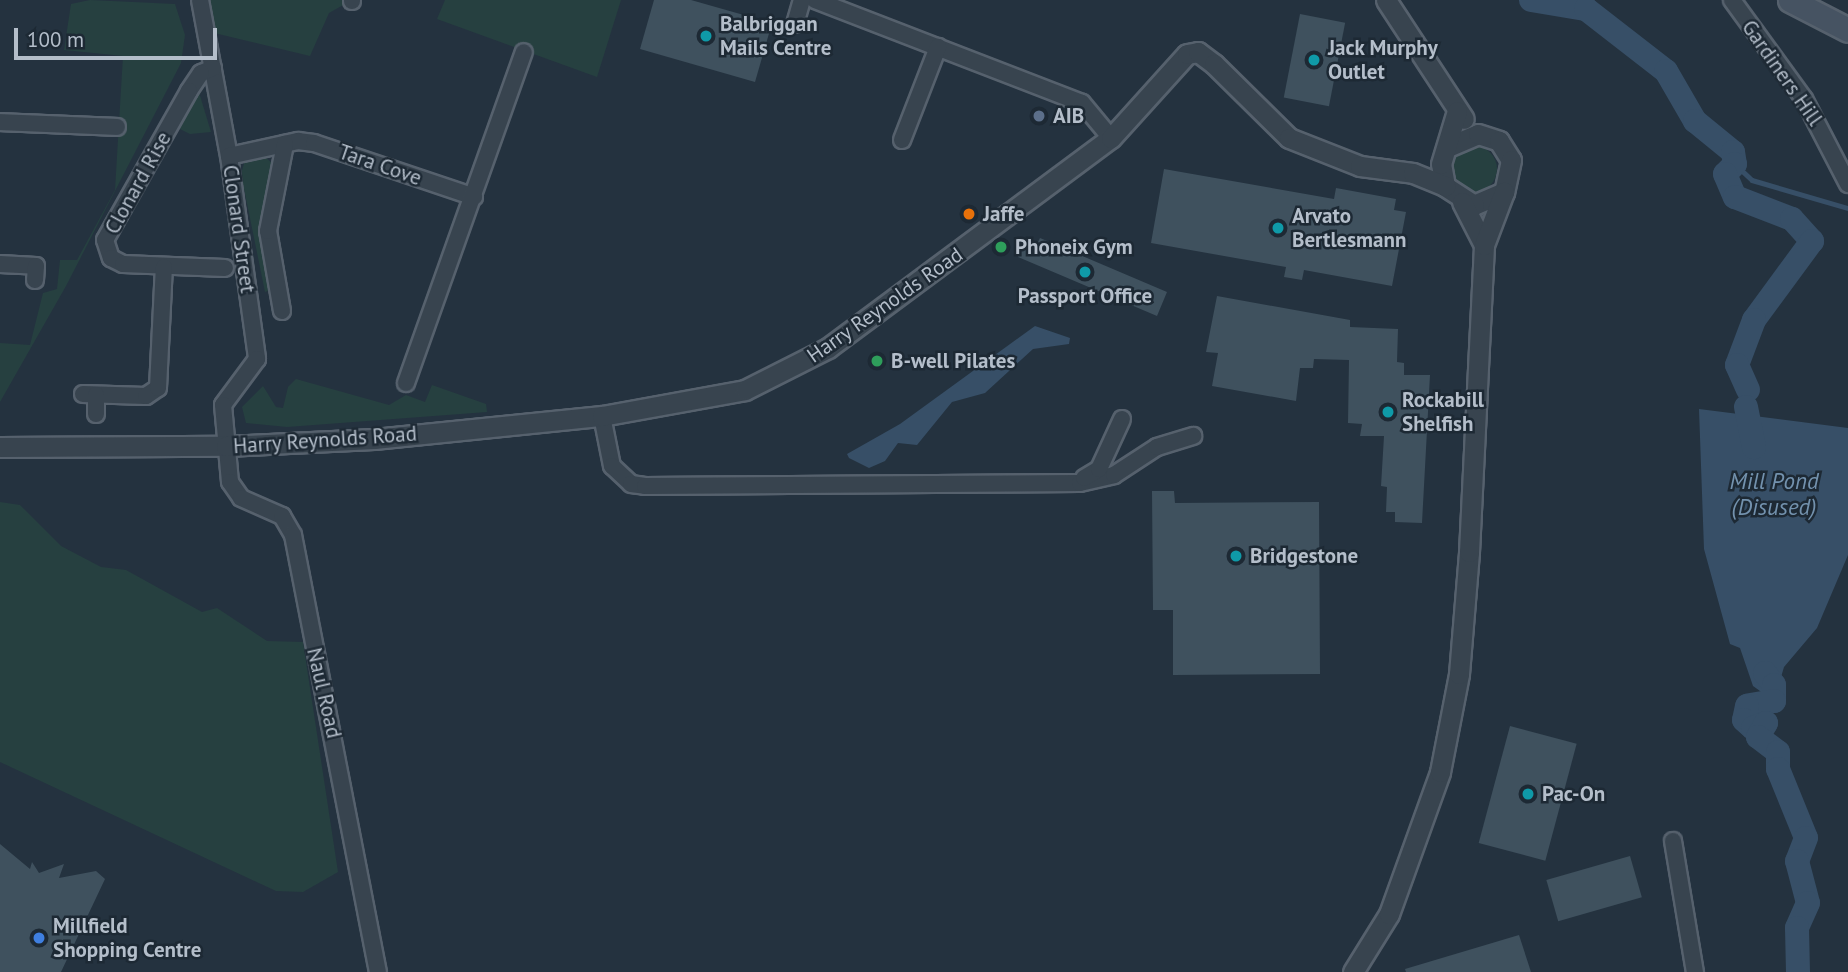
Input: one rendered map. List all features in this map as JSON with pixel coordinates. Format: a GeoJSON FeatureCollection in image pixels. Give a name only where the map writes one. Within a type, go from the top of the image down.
{"type":"FeatureCollection","features":[{"type":"Feature","properties":{"kind":"main road"},"geometry":{"type":"LineString","coordinates":[[1790,0],[1848,30]]}},
{"type":"Feature","properties":{"kind":"street","name":"Clonard Street"},"geometry":{"type":"LineString","coordinates":[[200,0],[229,156],[257,359],[251,373],[225,397],[226,446]]}},
{"type":"Feature","properties":{"kind":"street"},"geometry":{"type":"LineString","coordinates":[[795,24],[802,0]]}},
{"type":"Feature","properties":{"kind":"street"},"geometry":{"type":"LineString","coordinates":[[815,0],[1083,103],[1111,138]]}},
{"type":"Feature","properties":{"kind":"street"},"geometry":{"type":"LineString","coordinates":[[1353,972],[1389,914],[1418,844],[1440,772],[1459,674],[1484,245],[1512,171],[1507,149],[1478,134],[1457,111],[1387,0]]}},
{"type":"Feature","properties":{"kind":"street","name":"Gardiners Hill"},"geometry":{"type":"LineString","coordinates":[[1732,0],[1804,99],[1848,184]]}},
{"type":"Feature","properties":{"kind":"street"},"geometry":{"type":"LineString","coordinates":[[902,140],[938,47]]}},
{"type":"Feature","properties":{"kind":"street"},"geometry":{"type":"LineString","coordinates":[[406,383],[524,52]]}},
{"type":"Feature","properties":{"kind":"street","name":"Harry Reynolds Road"},"geometry":{"type":"LineString","coordinates":[[0,447],[226,446],[374,439],[602,416],[722,396],[797,366],[1111,138],[1180,61],[1198,52],[1289,138],[1360,166],[1413,173],[1445,186]]}},
{"type":"Feature","properties":{"kind":"street","name":"Clonard Rise"},"geometry":{"type":"LineString","coordinates":[[213,68],[201,73],[106,240],[117,261],[164,267],[225,268]]}},
{"type":"Feature","properties":{"kind":"street"},"geometry":{"type":"LineString","coordinates":[[1457,111],[1447,150],[1445,186],[1462,202],[1484,245]]}},
{"type":"Feature","properties":{"kind":"street"},"geometry":{"type":"LineString","coordinates":[[0,122],[92,119],[117,127]]}},
{"type":"Feature","properties":{"kind":"street"},"geometry":{"type":"LineString","coordinates":[[1413,173],[1447,150],[1478,134]]}},
{"type":"Feature","properties":{"kind":"street","name":"Tara Cove"},"geometry":{"type":"LineString","coordinates":[[229,156],[285,144],[314,143],[474,197]]}},
{"type":"Feature","properties":{"kind":"street"},"geometry":{"type":"LineString","coordinates":[[282,311],[268,230],[285,144]]}},
{"type":"Feature","properties":{"kind":"street"},"geometry":{"type":"LineString","coordinates":[[1462,202],[1486,204],[1504,192]]}},
{"type":"Feature","properties":{"kind":"street"},"geometry":{"type":"LineString","coordinates":[[0,264],[36,266],[35,280]]}},
{"type":"Feature","properties":{"kind":"street"},"geometry":{"type":"LineString","coordinates":[[96,414],[90,395],[146,396],[158,388],[164,267]]}},
{"type":"Feature","properties":{"kind":"street"},"geometry":{"type":"LineString","coordinates":[[602,416],[611,466],[631,484],[645,486],[1076,483],[1114,475],[1157,447],[1193,436]]}},
{"type":"Feature","properties":{"kind":"street"},"geometry":{"type":"LineString","coordinates":[[1076,483],[1099,469],[1122,419]]}},
{"type":"Feature","properties":{"kind":"street","name":"Naul Road"},"geometry":{"type":"LineString","coordinates":[[226,446],[234,492],[282,516],[293,535],[378,972]]}},
{"type":"Feature","properties":{"kind":"street"},"geometry":{"type":"LineString","coordinates":[[1673,841],[1695,972]]}},
{"type":"Feature","properties":{"kind":"green space"},"geometry":{"type":"Polygon","coordinates":[[[90,0],[175,4],[185,35],[181,63],[66,286],[0,402],[0,343],[30,345],[43,293],[57,289],[60,260],[77,260],[115,190],[123,56],[64,50],[71,4],[90,0]]]}},
{"type":"Feature","properties":{"kind":"green space"},"geometry":{"type":"Polygon","coordinates":[[[204,0],[352,0],[329,13],[310,56],[206,31],[204,0]]]}},
{"type":"Feature","properties":{"kind":"green space"},"geometry":{"type":"Polygon","coordinates":[[[445,0],[621,0],[597,77],[437,19],[445,0]]]}},
{"type":"Feature","properties":{"kind":"green space"},"geometry":{"type":"Polygon","coordinates":[[[198,89],[211,132],[190,134],[176,127],[198,89]]]}},
{"type":"Feature","properties":{"kind":"green space"},"geometry":{"type":"Polygon","coordinates":[[[1474,146],[1490,153],[1497,169],[1490,185],[1474,192],[1458,185],[1451,169],[1458,153],[1474,146]]]}},
{"type":"Feature","properties":{"kind":"green space"},"geometry":{"type":"Polygon","coordinates":[[[264,156],[273,164],[274,179],[262,218],[273,289],[265,292],[241,174],[245,160],[264,156]]]}},
{"type":"Feature","properties":{"kind":"green space"},"geometry":{"type":"Polygon","coordinates":[[[296,379],[389,405],[406,395],[425,402],[432,385],[486,404],[487,412],[287,427],[246,423],[242,407],[263,386],[276,407],[283,408],[288,387],[296,379]]]}},
{"type":"Feature","properties":{"kind":"green space"},"geometry":{"type":"Polygon","coordinates":[[[0,502],[20,505],[61,546],[101,567],[126,570],[202,612],[217,608],[267,641],[303,642],[338,872],[303,892],[276,891],[0,762],[0,502]]]}},
{"type":"Feature","properties":{"kind":"water"},"geometry":{"type":"Polygon","coordinates":[[[1035,326],[1070,338],[1069,344],[1033,349],[985,393],[952,402],[917,445],[898,443],[885,461],[869,468],[849,458],[847,454],[900,424],[1035,326]]]}},
{"type":"Feature","properties":{"kind":"water","name":"Mill Pond (Disused)"},"geometry":{"type":"Polygon","coordinates":[[[1699,409],[1848,428],[1848,555],[1817,628],[1784,667],[1774,701],[1753,686],[1740,648],[1730,644],[1704,549],[1699,409]]]}},
{"type":"Feature","properties":{"kind":"building","name":"Balbriggan Mails Centre"},"geometry":{"type":"Polygon","coordinates":[[[654,0],[691,0],[772,23],[755,82],[640,49],[654,0]]]}},
{"type":"Feature","properties":{"kind":"building","name":"Jack Murphy Outlet"},"geometry":{"type":"Polygon","coordinates":[[[1300,14],[1345,23],[1329,106],[1284,97],[1300,14]]]}},
{"type":"Feature","properties":{"kind":"building","name":"Arvato Bertlesmann"},"geometry":{"type":"Polygon","coordinates":[[[1164,169],[1334,199],[1336,188],[1396,199],[1394,210],[1406,212],[1392,286],[1304,270],[1302,280],[1284,277],[1286,267],[1151,243],[1164,169]]]}},
{"type":"Feature","properties":{"kind":"building","name":"Passport Office"},"geometry":{"type":"Polygon","coordinates":[[[1040,238],[1167,292],[1157,316],[1018,257],[1024,241],[1036,246],[1040,238]]]}},
{"type":"Feature","properties":{"kind":"building","name":"Rockabill Shelfish"},"geometry":{"type":"Polygon","coordinates":[[[1217,296],[1350,320],[1350,327],[1398,329],[1397,362],[1404,363],[1404,375],[1430,375],[1422,523],[1395,522],[1395,512],[1386,512],[1387,487],[1381,486],[1384,436],[1360,436],[1362,424],[1348,423],[1349,360],[1314,359],[1313,368],[1300,368],[1296,401],[1212,386],[1218,353],[1206,352],[1217,296]]]}},
{"type":"Feature","properties":{"kind":"building","name":"Bridgestone"},"geometry":{"type":"Polygon","coordinates":[[[1152,491],[1174,491],[1175,503],[1319,502],[1320,674],[1173,675],[1173,610],[1153,610],[1152,491]]]}},
{"type":"Feature","properties":{"kind":"building","name":"Pac-On"},"geometry":{"type":"Polygon","coordinates":[[[1510,726],[1577,744],[1545,861],[1479,843],[1510,726]]]}},
{"type":"Feature","properties":{"kind":"building","name":"Millfield Shopping Centre"},"geometry":{"type":"Polygon","coordinates":[[[0,844],[30,869],[32,862],[39,873],[64,864],[59,878],[96,871],[105,879],[61,972],[0,972],[0,844]]]}},
{"type":"Feature","properties":{"kind":"building"},"geometry":{"type":"Polygon","coordinates":[[[1630,856],[1642,897],[1558,921],[1546,880],[1630,856]]]}},
{"type":"Feature","properties":{"kind":"building"},"geometry":{"type":"Polygon","coordinates":[[[1519,935],[1531,972],[1406,972],[1405,969],[1519,935]]]}},
{"type":"Feature","properties":{"kind":"waterway"},"geometry":{"type":"LineString","coordinates":[[1531,0],[1586,9],[1666,71],[1695,121],[1733,152],[1735,164],[1725,174],[1735,197],[1792,219],[1812,241],[1754,320],[1737,365],[1748,390]]}},
{"type":"Feature","properties":{"kind":"waterway"},"geometry":{"type":"LineString","coordinates":[[1735,164],[1752,180],[1848,208]]}},
{"type":"Feature","properties":{"kind":"waterway"},"geometry":{"type":"LineString","coordinates":[[1746,407],[1754,447]]}},
{"type":"Feature","properties":{"kind":"waterway"},"geometry":{"type":"LineString","coordinates":[[1765,673],[1774,685],[1774,701],[1747,706],[1744,720],[1753,728],[1766,723],[1758,737],[1778,752],[1778,769],[1806,838],[1797,861],[1808,903],[1797,928],[1798,972]]}},
{"type":"Feature","properties":{"kind":"place","name":"Balbriggan Mails Centre"},"geometry":{"type":"Point","coordinates":[706,36]}},
{"type":"Feature","properties":{"kind":"place","name":"Jack Murphy Outlet"},"geometry":{"type":"Point","coordinates":[1314,60]}},
{"type":"Feature","properties":{"kind":"place","name":"AIB"},"geometry":{"type":"Point","coordinates":[1039,116]}},
{"type":"Feature","properties":{"kind":"place","name":"Jaffe"},"geometry":{"type":"Point","coordinates":[969,214]}},
{"type":"Feature","properties":{"kind":"place","name":"Arvato Bertlesmann"},"geometry":{"type":"Point","coordinates":[1278,228]}},
{"type":"Feature","properties":{"kind":"place","name":"Phoneix Gym"},"geometry":{"type":"Point","coordinates":[1001,247]}},
{"type":"Feature","properties":{"kind":"place","name":"Passport Office"},"geometry":{"type":"Point","coordinates":[1085,272]}},
{"type":"Feature","properties":{"kind":"place","name":"B-well Pilates"},"geometry":{"type":"Point","coordinates":[877,361]}},
{"type":"Feature","properties":{"kind":"place","name":"Rockabill Shelfish"},"geometry":{"type":"Point","coordinates":[1388,412]}},
{"type":"Feature","properties":{"kind":"place","name":"Bridgestone"},"geometry":{"type":"Point","coordinates":[1236,556]}},
{"type":"Feature","properties":{"kind":"place","name":"Pac-On"},"geometry":{"type":"Point","coordinates":[1528,794]}},
{"type":"Feature","properties":{"kind":"place","name":"Millfield Shopping Centre"},"geometry":{"type":"Point","coordinates":[39,938]}}]}
